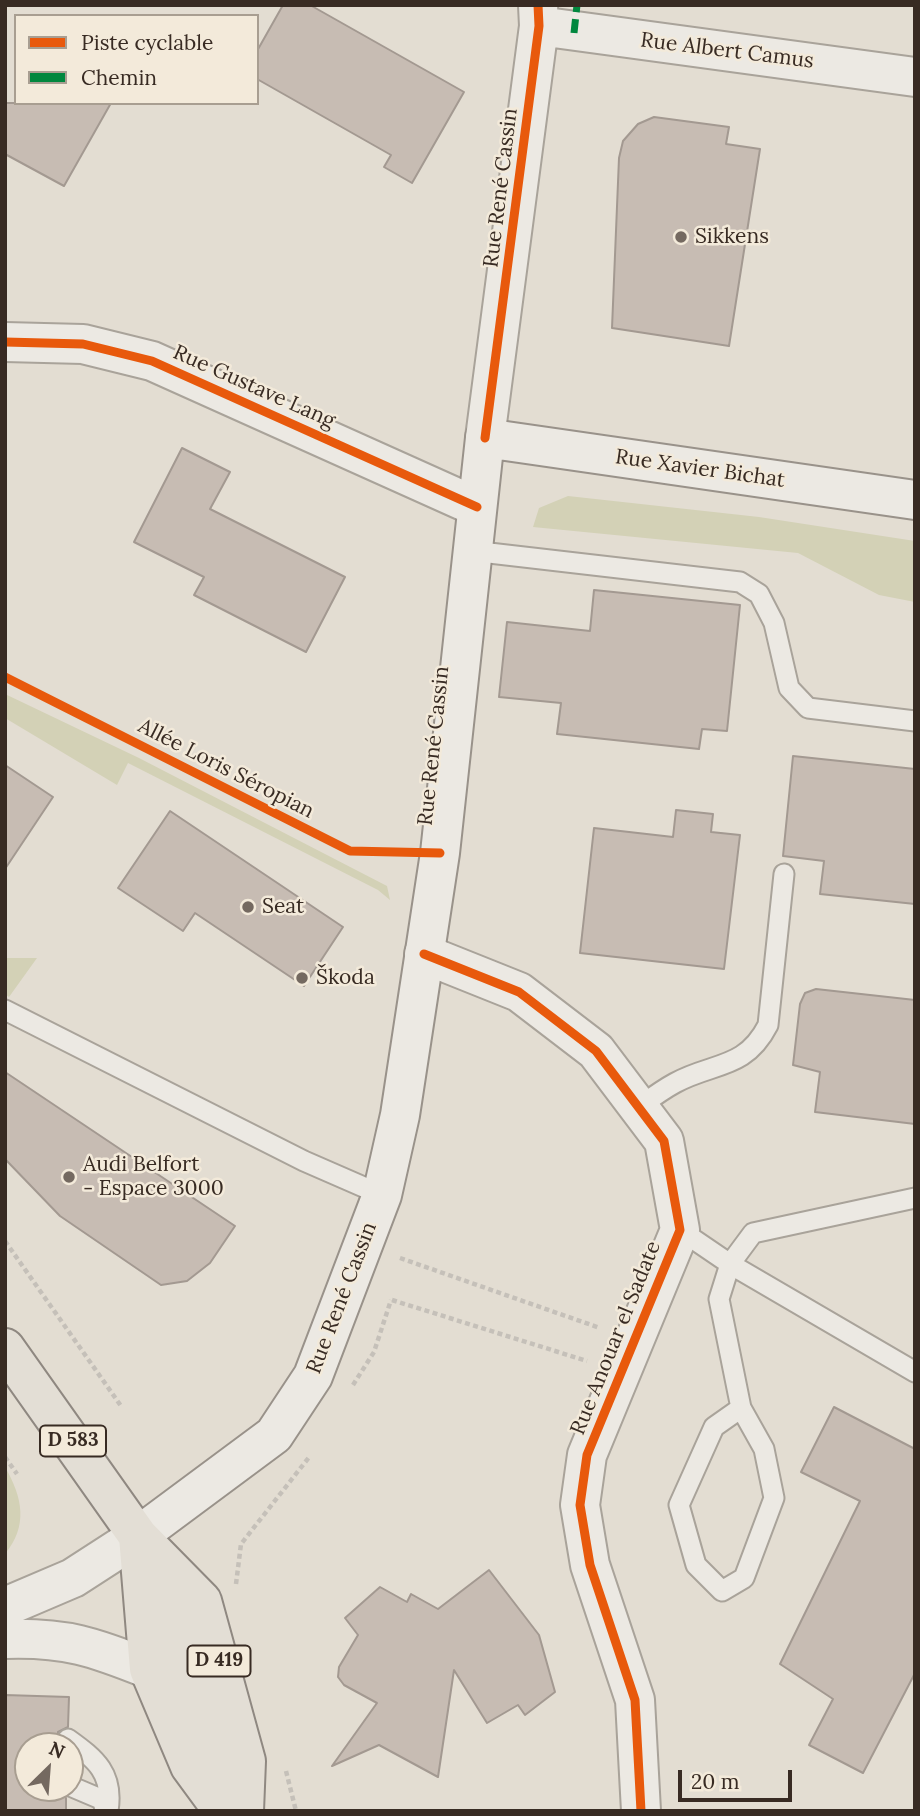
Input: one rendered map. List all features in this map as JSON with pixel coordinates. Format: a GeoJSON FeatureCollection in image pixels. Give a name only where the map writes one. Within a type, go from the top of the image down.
{"type":"FeatureCollection","features":[{"type":"Feature","properties":{"kind":"main road","name":"D 583"},"geometry":{"type":"LineString","coordinates":[[5,1348],[138,1536]]}},
{"type":"Feature","properties":{"kind":"main road"},"geometry":{"type":"LineString","coordinates":[[138,1536],[149,1669],[190,1766],[223,1811]]}},
{"type":"Feature","properties":{"kind":"main road"},"geometry":{"type":"LineString","coordinates":[[138,1536],[168,1607],[234,1811]]}},
{"type":"Feature","properties":{"kind":"main road","name":"D 419"},"geometry":{"type":"LineString","coordinates":[[138,1536],[202,1601],[246,1761],[244,1811]]}},
{"type":"Feature","properties":{"kind":"street","name":"Rue Albert Camus"},"geometry":{"type":"LineString","coordinates":[[539,16],[915,77]]}},
{"type":"Feature","properties":{"kind":"street","name":"Rue René Cassin"},"geometry":{"type":"LineString","coordinates":[[5,1608],[73,1578],[138,1536],[274,1435],[313,1377],[382,1195],[400,1115],[440,853],[485,438],[539,16]]}},
{"type":"Feature","properties":{"kind":"street","name":"Rue Gustave Lang"},"geometry":{"type":"LineString","coordinates":[[5,342],[83,344],[152,360],[477,507]]}},
{"type":"Feature","properties":{"kind":"street","name":"Rue Xavier Bichat"},"geometry":{"type":"LineString","coordinates":[[485,438],[915,500]]}},
{"type":"Feature","properties":{"kind":"street","name":"Rue Anouar el Sadate"},"geometry":{"type":"LineString","coordinates":[[424,954],[519,992],[596,1051],[664,1141],[680,1230],[587,1455],[580,1505],[590,1565],[635,1700],[641,1811]]}},
{"type":"Feature","properties":{"kind":"street"},"geometry":{"type":"LineString","coordinates":[[5,1639],[49,1638],[92,1647],[149,1669]]}},
{"type":"Feature","properties":{"kind":"lane"},"geometry":{"type":"LineString","coordinates":[[472,551],[740,582],[759,594],[774,623],[789,688],[808,708],[915,722]]}},
{"type":"Feature","properties":{"kind":"lane"},"geometry":{"type":"LineString","coordinates":[[639,1107],[676,1082],[731,1064],[758,1044],[768,1025],[784,874]]}},
{"type":"Feature","properties":{"kind":"lane"},"geometry":{"type":"LineString","coordinates":[[5,1010],[303,1161],[382,1195]]}},
{"type":"Feature","properties":{"kind":"lane"},"geometry":{"type":"LineString","coordinates":[[741,1408],[714,1427],[679,1505],[696,1565],[722,1591],[744,1577],[774,1498],[764,1449],[741,1408],[719,1298],[730,1264],[753,1233],[915,1198]]}},
{"type":"Feature","properties":{"kind":"lane"},"geometry":{"type":"LineString","coordinates":[[680,1230],[730,1264],[915,1372]]}},
{"type":"Feature","properties":{"kind":"lane"},"geometry":{"type":"LineString","coordinates":[[84,1751],[96,1760],[111,1791],[106,1811]]}},
{"type":"Feature","properties":{"kind":"lane"},"geometry":{"type":"LineString","coordinates":[[84,1792],[103,1801],[106,1811]]}},
{"type":"Feature","properties":{"kind":"path"},"geometry":{"type":"LineString","coordinates":[[5,1241],[121,1406]]}},
{"type":"Feature","properties":{"kind":"path"},"geometry":{"type":"LineString","coordinates":[[363,1245],[540,1305],[628,1357]]}},
{"type":"Feature","properties":{"kind":"path"},"geometry":{"type":"LineString","coordinates":[[347,1286],[528,1340],[628,1357]]}},
{"type":"Feature","properties":{"kind":"path"},"geometry":{"type":"LineString","coordinates":[[347,1396],[374,1352],[391,1300]]}},
{"type":"Feature","properties":{"kind":"path"},"geometry":{"type":"LineString","coordinates":[[238,1596],[236,1583],[241,1544],[313,1451]]}},
{"type":"Feature","properties":{"kind":"path"},"geometry":{"type":"LineString","coordinates":[[5,1457],[17,1474]]}},
{"type":"Feature","properties":{"kind":"path"},"geometry":{"type":"LineString","coordinates":[[285,1766],[296,1811]]}},
{"type":"Feature","properties":{"kind":"shaded area"},"geometry":{"type":"Polygon","coordinates":[[[568,496],[759,517],[915,541],[915,602],[879,595],[798,553],[533,527],[539,508],[568,496]]]}},
{"type":"Feature","properties":{"kind":"shaded area"},"geometry":{"type":"Polygon","coordinates":[[[5,694],[139,758],[387,886],[390,900],[378,890],[128,763],[117,785],[5,718],[5,694]]]}},
{"type":"Feature","properties":{"kind":"shaded area"},"geometry":{"type":"Polygon","coordinates":[[[5,958],[37,958],[9,997],[5,994],[5,958]]]}},
{"type":"Feature","properties":{"kind":"shaded area"},"geometry":{"type":"Polygon","coordinates":[[[5,1467],[19,1501],[20,1522],[5,1554],[5,1467]]]}},
{"type":"Feature","properties":{"kind":"building"},"geometry":{"type":"Polygon","coordinates":[[[283,5],[310,5],[464,92],[412,183],[384,167],[391,155],[259,80],[259,47],[283,5]]]}},
{"type":"Feature","properties":{"kind":"building"},"geometry":{"type":"Polygon","coordinates":[[[5,103],[110,105],[64,186],[5,154],[5,103]]]}},
{"type":"Feature","properties":{"kind":"building","name":"Sikkens"},"geometry":{"type":"Polygon","coordinates":[[[654,117],[729,127],[726,144],[760,149],[729,346],[612,328],[619,158],[623,141],[638,124],[654,117]]]}},
{"type":"Feature","properties":{"kind":"building"},"geometry":{"type":"Polygon","coordinates":[[[182,448],[230,472],[210,509],[345,577],[306,652],[194,595],[204,577],[134,542],[182,448]]]}},
{"type":"Feature","properties":{"kind":"building"},"geometry":{"type":"Polygon","coordinates":[[[594,590],[740,605],[727,731],[702,729],[699,749],[557,734],[561,703],[499,697],[507,622],[590,631],[594,590]]]}},
{"type":"Feature","properties":{"kind":"building"},"geometry":{"type":"Polygon","coordinates":[[[793,756],[915,769],[915,904],[820,894],[824,861],[783,856],[793,756]]]}},
{"type":"Feature","properties":{"kind":"building"},"geometry":{"type":"Polygon","coordinates":[[[5,765],[53,797],[5,869],[5,765]]]}},
{"type":"Feature","properties":{"kind":"building"},"geometry":{"type":"Polygon","coordinates":[[[676,810],[713,814],[711,832],[740,835],[724,969],[580,953],[594,828],[673,837],[676,810]]]}},
{"type":"Feature","properties":{"kind":"building"},"geometry":{"type":"Polygon","coordinates":[[[170,811],[343,927],[304,986],[195,913],[183,931],[118,888],[170,811]]]}},
{"type":"Feature","properties":{"kind":"building"},"geometry":{"type":"Polygon","coordinates":[[[816,989],[915,1000],[915,1124],[815,1112],[820,1072],[793,1065],[800,1004],[805,993],[816,989]]]}},
{"type":"Feature","properties":{"kind":"building"},"geometry":{"type":"Polygon","coordinates":[[[5,1072],[235,1226],[210,1263],[187,1281],[161,1285],[60,1216],[5,1159],[5,1072]]]}},
{"type":"Feature","properties":{"kind":"building"},"geometry":{"type":"Polygon","coordinates":[[[834,1407],[915,1449],[915,1673],[863,1773],[809,1745],[833,1699],[780,1664],[860,1501],[801,1472],[834,1407]]]}},
{"type":"Feature","properties":{"kind":"building"},"geometry":{"type":"Polygon","coordinates":[[[489,1570],[539,1635],[555,1692],[525,1715],[518,1705],[487,1723],[454,1670],[438,1777],[379,1745],[332,1766],[377,1703],[344,1685],[338,1677],[339,1667],[358,1635],[345,1618],[380,1587],[407,1602],[411,1594],[438,1609],[489,1570]]]}},
{"type":"Feature","properties":{"kind":"building"},"geometry":{"type":"Polygon","coordinates":[[[5,1695],[69,1697],[68,1727],[58,1732],[14,1732],[14,1802],[66,1802],[66,1811],[5,1811],[5,1695]]]}},
{"type":"Feature","properties":{"kind":"marked path"},"geometry":{"type":"LineString","coordinates":[[574,33],[577,5]]}},
{"type":"Feature","properties":{"kind":"cycle path"},"geometry":{"type":"LineString","coordinates":[[485,438],[539,26],[538,5]]}},
{"type":"Feature","properties":{"kind":"cycle path"},"geometry":{"type":"LineString","coordinates":[[5,342],[83,344],[152,361],[477,507]]}},
{"type":"Feature","properties":{"kind":"cycle path","name":"Allée Loris Séropian"},"geometry":{"type":"LineString","coordinates":[[5,677],[350,851],[440,853]]}},
{"type":"Feature","properties":{"kind":"cycle path"},"geometry":{"type":"LineString","coordinates":[[424,954],[519,992],[596,1051],[664,1141],[680,1230],[587,1455],[580,1505],[590,1565],[635,1700],[641,1811]]}},
{"type":"Feature","properties":{"kind":"place","name":"Sikkens"},"geometry":{"type":"Point","coordinates":[681,237]}},
{"type":"Feature","properties":{"kind":"place","name":"Seat"},"geometry":{"type":"Point","coordinates":[248,907]}},
{"type":"Feature","properties":{"kind":"place","name":"Škoda"},"geometry":{"type":"Point","coordinates":[302,978]}},
{"type":"Feature","properties":{"kind":"place","name":"Audi Belfort - Espace 3000"},"geometry":{"type":"Point","coordinates":[69,1177]}}]}
